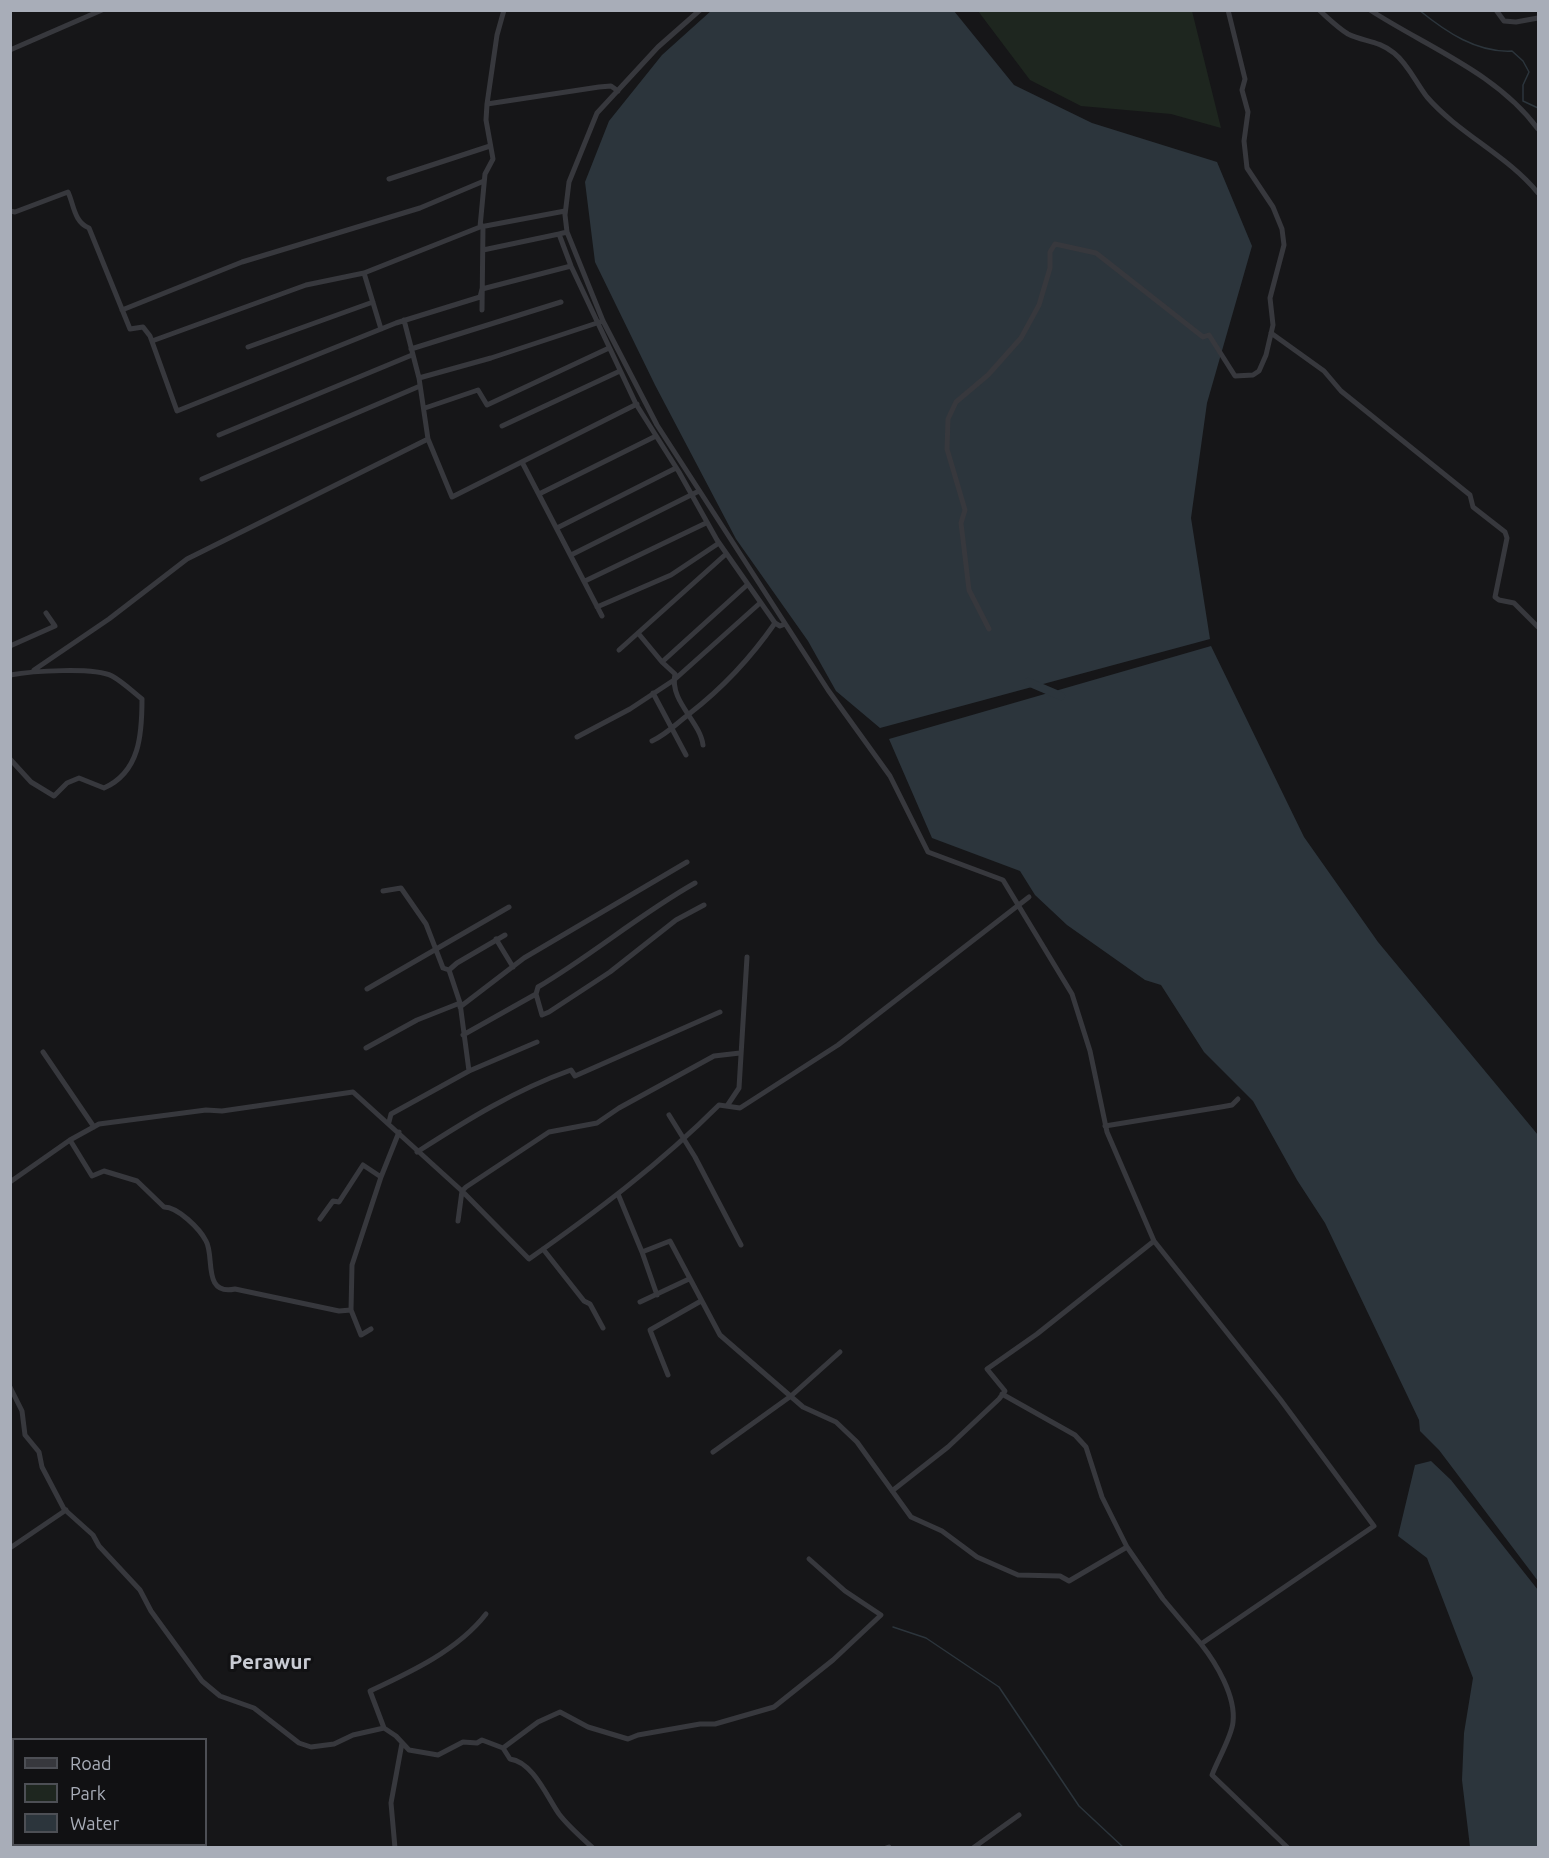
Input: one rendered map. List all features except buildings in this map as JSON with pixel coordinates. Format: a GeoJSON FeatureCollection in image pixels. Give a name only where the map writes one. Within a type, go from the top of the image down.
{"type":"FeatureCollection","features":[{"type":"Feature","properties":{"kind":"street"},"geometry":{"type":"LineString","coordinates":[[10,50],[102,10]]}},
{"type":"Feature","properties":{"kind":"street"},"geometry":{"type":"LineString","coordinates":[[482,310],[481,227],[484,181],[493,159],[487,104],[497,35],[504,10]]}},
{"type":"Feature","properties":{"kind":"street"},"geometry":{"type":"LineString","coordinates":[[700,10],[658,47],[597,113],[569,182],[566,211],[567,232],[609,348],[636,404],[726,554],[775,623],[780,626],[785,624]]}},
{"type":"Feature","properties":{"kind":"street"},"geometry":{"type":"LineString","coordinates":[[989,629],[969,590],[961,523],[965,510],[947,448],[948,419],[956,402],[988,375],[1022,338],[1039,305],[1050,268],[1050,252],[1055,244],[1096,253],[1203,337],[1209,335],[1235,376],[1253,375],[1259,371],[1273,325],[1270,298],[1284,245],[1282,229],[1273,207],[1248,168],[1244,141],[1248,112],[1242,90],[1245,79],[1228,10]]}},
{"type":"Feature","properties":{"kind":"street"},"geometry":{"type":"LineString","coordinates":[[1319,10],[1346,33],[1363,40],[1376,41],[1396,54],[1427,96],[1461,128],[1528,180],[1539,193]]}},
{"type":"Feature","properties":{"kind":"street"},"geometry":{"type":"LineString","coordinates":[[1370,10],[1452,57],[1494,85],[1529,116],[1539,129]]}},
{"type":"Feature","properties":{"kind":"street"},"geometry":{"type":"LineString","coordinates":[[1496,10],[1504,21],[1516,22],[1539,18]]}},
{"type":"Feature","properties":{"kind":"street"},"geometry":{"type":"LineString","coordinates":[[487,104],[599,87],[611,86],[618,91]]}},
{"type":"Feature","properties":{"kind":"street"},"geometry":{"type":"LineString","coordinates":[[389,179],[490,146]]}},
{"type":"Feature","properties":{"kind":"street"},"geometry":{"type":"LineString","coordinates":[[122,310],[243,262],[420,208],[484,181]]}},
{"type":"Feature","properties":{"kind":"street"},"geometry":{"type":"LineString","coordinates":[[10,211],[15,212],[68,192],[78,220],[89,228],[131,330],[144,328],[152,341],[177,411],[404,320],[480,297],[483,289]]}},
{"type":"Feature","properties":{"kind":"street"},"geometry":{"type":"LineString","coordinates":[[152,341],[306,285],[364,273],[481,227],[566,211]]}},
{"type":"Feature","properties":{"kind":"street"},"geometry":{"type":"LineString","coordinates":[[483,250],[567,232]]}},
{"type":"Feature","properties":{"kind":"street"},"geometry":{"type":"LineString","coordinates":[[559,234],[571,266],[657,425],[828,690],[890,776],[928,852],[1003,880],[1072,994],[1090,1051],[1105,1126],[1132,1194],[1154,1241],[1287,1407],[1374,1526],[1201,1644]]}},
{"type":"Feature","properties":{"kind":"street"},"geometry":{"type":"LineString","coordinates":[[483,289],[571,266]]}},
{"type":"Feature","properties":{"kind":"street"},"geometry":{"type":"LineString","coordinates":[[364,273],[381,329]]}},
{"type":"Feature","properties":{"kind":"street"},"geometry":{"type":"LineString","coordinates":[[248,347],[373,302]]}},
{"type":"Feature","properties":{"kind":"street"},"geometry":{"type":"LineString","coordinates":[[219,435],[411,352],[561,302]]}},
{"type":"Feature","properties":{"kind":"street"},"geometry":{"type":"LineString","coordinates":[[404,320],[419,378],[428,439],[452,497],[644,400]]}},
{"type":"Feature","properties":{"kind":"street"},"geometry":{"type":"LineString","coordinates":[[419,378],[491,358],[600,322]]}},
{"type":"Feature","properties":{"kind":"street"},"geometry":{"type":"LineString","coordinates":[[1270,333],[1324,371],[1341,391],[1470,495],[1473,507],[1505,532],[1507,538],[1495,597],[1514,603],[1539,627]]}},
{"type":"Feature","properties":{"kind":"street"},"geometry":{"type":"LineString","coordinates":[[425,408],[478,390],[488,405],[609,348]]}},
{"type":"Feature","properties":{"kind":"street"},"geometry":{"type":"LineString","coordinates":[[502,426],[620,371]]}},
{"type":"Feature","properties":{"kind":"street"},"geometry":{"type":"LineString","coordinates":[[202,479],[420,386]]}},
{"type":"Feature","properties":{"kind":"street"},"geometry":{"type":"LineString","coordinates":[[539,494],[656,436]]}},
{"type":"Feature","properties":{"kind":"street"},"geometry":{"type":"LineString","coordinates":[[34,670],[109,619],[187,559],[428,439]]}},
{"type":"Feature","properties":{"kind":"street"},"geometry":{"type":"LineString","coordinates":[[522,462],[602,616]]}},
{"type":"Feature","properties":{"kind":"street"},"geometry":{"type":"LineString","coordinates":[[557,528],[676,468]]}},
{"type":"Feature","properties":{"kind":"street"},"geometry":{"type":"LineString","coordinates":[[572,555],[699,491]]}},
{"type":"Feature","properties":{"kind":"street"},"geometry":{"type":"LineString","coordinates":[[585,581],[706,523]]}},
{"type":"Feature","properties":{"kind":"street"},"geometry":{"type":"LineString","coordinates":[[597,607],[671,574],[719,543]]}},
{"type":"Feature","properties":{"kind":"street"},"geometry":{"type":"LineString","coordinates":[[619,650],[726,554]]}},
{"type":"Feature","properties":{"kind":"street"},"geometry":{"type":"LineString","coordinates":[[662,662],[747,585]]}},
{"type":"Feature","properties":{"kind":"street"},"geometry":{"type":"LineString","coordinates":[[577,737],[674,680],[760,603]]}},
{"type":"Feature","properties":{"kind":"street"},"geometry":{"type":"LineString","coordinates":[[10,646],[56,626],[46,613]]}},
{"type":"Feature","properties":{"kind":"street"},"geometry":{"type":"LineString","coordinates":[[652,741],[673,730],[720,690],[750,659],[775,623]]}},
{"type":"Feature","properties":{"kind":"street"},"geometry":{"type":"LineString","coordinates":[[638,633],[675,674],[674,680],[687,716],[702,736],[703,746]]}},
{"type":"Feature","properties":{"kind":"street"},"geometry":{"type":"LineString","coordinates":[[10,675],[34,670],[73,673],[80,670],[112,676],[142,699],[142,730],[136,754],[126,773],[116,783],[104,788],[80,778],[67,783],[54,796],[31,782],[10,759]]}},
{"type":"Feature","properties":{"kind":"street"},"geometry":{"type":"LineString","coordinates":[[653,693],[686,755]]}},
{"type":"Feature","properties":{"kind":"street"},"geometry":{"type":"LineString","coordinates":[[366,1048],[417,1020],[460,1005],[513,967],[687,862]]}},
{"type":"Feature","properties":{"kind":"street"},"geometry":{"type":"LineString","coordinates":[[695,883],[663,901],[598,950],[538,987],[536,994],[542,1015],[610,972],[676,920],[704,905]]}},
{"type":"Feature","properties":{"kind":"street"},"geometry":{"type":"LineString","coordinates":[[383,891],[401,888],[426,924],[443,968],[449,970]]}},
{"type":"Feature","properties":{"kind":"street"},"geometry":{"type":"LineString","coordinates":[[10,1182],[70,1140],[94,1127],[134,1118],[206,1110],[222,1111],[353,1092],[389,1122],[417,1152],[462,1191],[529,1259],[618,1194],[685,1139],[719,1105],[740,1108],[838,1045],[1029,897]]}},
{"type":"Feature","properties":{"kind":"street"},"geometry":{"type":"LineString","coordinates":[[366,988],[509,907]]}},
{"type":"Feature","properties":{"kind":"street"},"geometry":{"type":"LineString","coordinates":[[449,970],[505,935]]}},
{"type":"Feature","properties":{"kind":"street"},"geometry":{"type":"LineString","coordinates":[[496,939],[513,967]]}},
{"type":"Feature","properties":{"kind":"street"},"geometry":{"type":"LineString","coordinates":[[727,1106],[739,1088],[747,957]]}},
{"type":"Feature","properties":{"kind":"street"},"geometry":{"type":"LineString","coordinates":[[449,970],[460,1005],[469,1071]]}},
{"type":"Feature","properties":{"kind":"street"},"geometry":{"type":"LineString","coordinates":[[463,1035],[536,994]]}},
{"type":"Feature","properties":{"kind":"street"},"geometry":{"type":"LineString","coordinates":[[417,1152],[487,1107],[556,1075],[570,1070],[575,1076],[720,1012]]}},
{"type":"Feature","properties":{"kind":"street"},"geometry":{"type":"LineString","coordinates":[[389,1122],[391,1114],[469,1071],[537,1042]]}},
{"type":"Feature","properties":{"kind":"street"},"geometry":{"type":"LineString","coordinates":[[43,1052],[94,1127]]}},
{"type":"Feature","properties":{"kind":"street"},"geometry":{"type":"LineString","coordinates":[[458,1221],[462,1191],[549,1131],[597,1123],[619,1108],[714,1056],[740,1053]]}},
{"type":"Feature","properties":{"kind":"street"},"geometry":{"type":"LineString","coordinates":[[1105,1126],[1232,1105],[1238,1099]]}},
{"type":"Feature","properties":{"kind":"street"},"geometry":{"type":"LineString","coordinates":[[669,1115],[685,1139],[741,1245]]}},
{"type":"Feature","properties":{"kind":"street"},"geometry":{"type":"LineString","coordinates":[[371,1329],[361,1335],[351,1310],[352,1265],[381,1177],[399,1132]]}},
{"type":"Feature","properties":{"kind":"street"},"geometry":{"type":"LineString","coordinates":[[70,1140],[92,1176],[104,1171],[137,1180],[164,1207],[170,1207],[187,1220],[207,1242],[211,1277],[215,1284],[228,1290],[235,1288],[339,1311],[351,1310]]}},
{"type":"Feature","properties":{"kind":"street"},"geometry":{"type":"LineString","coordinates":[[320,1219],[333,1201],[339,1202],[363,1165],[381,1177]]}},
{"type":"Feature","properties":{"kind":"street"},"geometry":{"type":"LineString","coordinates":[[618,1194],[657,1295]]}},
{"type":"Feature","properties":{"kind":"street"},"geometry":{"type":"LineString","coordinates":[[642,1252],[670,1241],[720,1335],[803,1407],[836,1422],[857,1442],[911,1518],[942,1531],[977,1557],[1018,1575],[1060,1576],[1069,1581],[1127,1547]]}},
{"type":"Feature","properties":{"kind":"street"},"geometry":{"type":"LineString","coordinates":[[892,1491],[948,1447],[1005,1391],[987,1370],[1037,1334],[1154,1241]]}},
{"type":"Feature","properties":{"kind":"street"},"geometry":{"type":"LineString","coordinates":[[543,1249],[584,1301],[590,1304],[603,1328]]}},
{"type":"Feature","properties":{"kind":"street"},"geometry":{"type":"LineString","coordinates":[[640,1302],[689,1279]]}},
{"type":"Feature","properties":{"kind":"street"},"geometry":{"type":"LineString","coordinates":[[668,1375],[650,1330],[701,1301]]}},
{"type":"Feature","properties":{"kind":"street"},"geometry":{"type":"LineString","coordinates":[[713,1452],[791,1396],[840,1352]]}},
{"type":"Feature","properties":{"kind":"street"},"geometry":{"type":"LineString","coordinates":[[10,1387],[22,1411],[25,1435],[39,1452],[42,1467],[66,1510],[93,1535],[99,1546],[141,1590],[184,1657],[202,1680],[220,1696],[254,1708],[299,1743],[311,1747],[334,1744],[353,1735],[384,1728]]}},
{"type":"Feature","properties":{"kind":"street"},"geometry":{"type":"LineString","coordinates":[[1002,1394],[1075,1435],[1086,1446],[1102,1497],[1127,1547],[1163,1599],[1201,1644],[1222,1676],[1233,1722],[1212,1775],[1288,1848]]}},
{"type":"Feature","properties":{"kind":"street"},"geometry":{"type":"LineString","coordinates":[[10,1548],[66,1510]]}},
{"type":"Feature","properties":{"kind":"street"},"geometry":{"type":"LineString","coordinates":[[503,1748],[538,1722],[560,1712],[588,1726],[628,1740],[638,1735],[700,1724],[716,1724],[774,1707],[833,1660],[881,1615],[845,1591],[809,1559]]}},
{"type":"Feature","properties":{"kind":"street"},"geometry":{"type":"LineString","coordinates":[[486,1614],[469,1633],[416,1670],[370,1690],[384,1728],[409,1750],[438,1755],[463,1742],[477,1743],[482,1740],[503,1748],[510,1759],[517,1760],[538,1782],[560,1815],[593,1848]]}},
{"type":"Feature","properties":{"kind":"street"},"geometry":{"type":"LineString","coordinates":[[395,1848],[392,1803],[402,1743]]}},
{"type":"Feature","properties":{"kind":"street"},"geometry":{"type":"LineString","coordinates":[[973,1848],[1019,1815]]}},
{"type":"Feature","properties":{"kind":"green space"},"geometry":{"type":"Polygon","coordinates":[[[978,11],[1192,11],[1221,128],[1171,114],[1081,106],[1030,80],[978,11]]]}},
{"type":"Feature","properties":{"kind":"water"},"geometry":{"type":"Polygon","coordinates":[[[712,10],[954,11],[1014,85],[1092,123],[1217,162],[1252,246],[1207,403],[1191,518],[1210,639],[880,728],[836,691],[808,641],[736,539],[655,385],[595,262],[585,182],[609,121],[662,55],[712,10]]]}},
{"type":"Feature","properties":{"kind":"water"},"geometry":{"type":"Polygon","coordinates":[[[1211,646],[1304,837],[1378,942],[1538,1135],[1538,1581],[1439,1450],[1420,1431],[1419,1420],[1325,1223],[1297,1180],[1253,1101],[1204,1052],[1161,985],[1145,980],[1067,925],[1035,895],[1020,871],[932,838],[889,739],[1211,646]]]}},
{"type":"Feature","properties":{"kind":"water"},"geometry":{"type":"Polygon","coordinates":[[[1431,1461],[1451,1480],[1538,1590],[1538,1847],[1470,1847],[1462,1780],[1464,1733],[1473,1678],[1427,1558],[1398,1536],[1415,1465],[1431,1461]]]}},
{"type":"Feature","properties":{"kind":"waterway"},"geometry":{"type":"LineString","coordinates":[[1419,10],[1462,40],[1486,49],[1512,51],[1523,61],[1529,72],[1523,85],[1523,101],[1538,108]]}},
{"type":"Feature","properties":{"kind":"waterway"},"geometry":{"type":"LineString","coordinates":[[1028,682],[1061,696]]}},
{"type":"Feature","properties":{"kind":"waterway"},"geometry":{"type":"LineString","coordinates":[[893,1627],[926,1638],[999,1687],[1079,1806],[1124,1848]]}},
{"type":"Feature","properties":{"kind":"district","name":"Perawur"},"geometry":{"type":"Point","coordinates":[270,1662]}}]}
